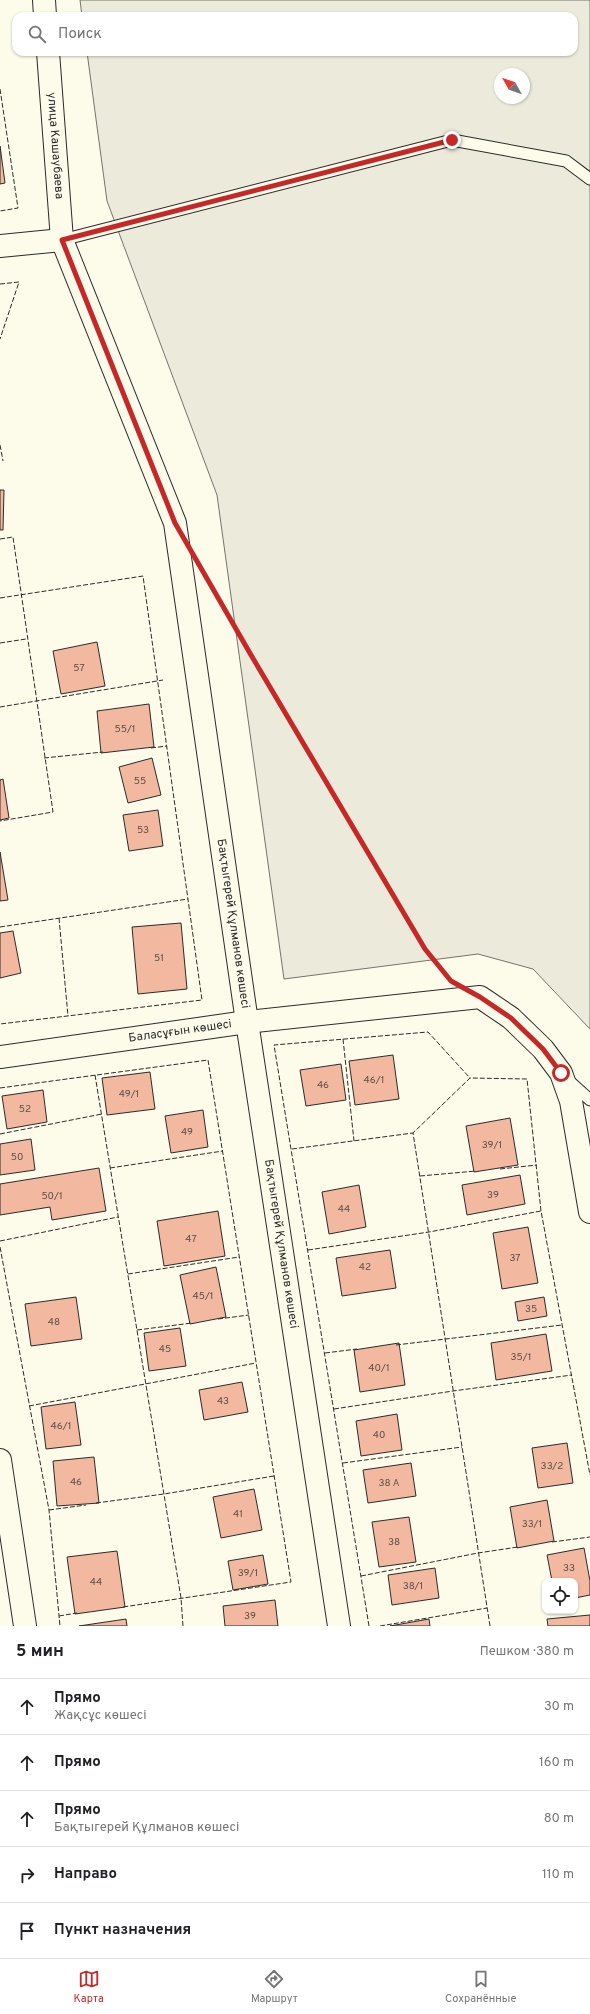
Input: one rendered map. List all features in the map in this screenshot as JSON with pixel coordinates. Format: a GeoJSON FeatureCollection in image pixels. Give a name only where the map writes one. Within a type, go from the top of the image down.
{"type":"FeatureCollection","features":[{"type":"Feature","properties":{"kind":"street"},"geometry":{"type":"LineString","coordinates":[[44,0],[45,12]]}},
{"type":"Feature","properties":{"kind":"street","name":"улица Кашаубаева"},"geometry":{"type":"LineString","coordinates":[[48,56],[62,240]]}},
{"type":"Feature","properties":{"kind":"street"},"geometry":{"type":"LineString","coordinates":[[0,246],[62,240]]}},
{"type":"Feature","properties":{"kind":"street","name":"Бақтыгерей Құлманов көшесі"},"geometry":{"type":"LineString","coordinates":[[62,240],[175,523],[247,1022],[339,1626]]}},
{"type":"Feature","properties":{"kind":"street"},"geometry":{"type":"LineString","coordinates":[[480,997],[511,1018],[543,1049],[561,1073],[571,1101],[590,1212]]}},
{"type":"Feature","properties":{"kind":"street","name":"Баласұғын көшесі"},"geometry":{"type":"LineString","coordinates":[[0,1057],[247,1022],[480,997]]}},
{"type":"Feature","properties":{"kind":"street"},"geometry":{"type":"LineString","coordinates":[[0,1460],[25,1626]]}},
{"type":"Feature","properties":{"kind":"lane"},"geometry":{"type":"LineString","coordinates":[[62,240],[452,140],[566,161],[590,179]]}},
{"type":"Feature","properties":{"kind":"lane"},"geometry":{"type":"LineString","coordinates":[[561,1073],[590,1100]]}},
{"type":"Feature","properties":{"kind":"path"},"geometry":{"type":"LineString","coordinates":[[206,575],[251,655],[425,949],[451,981],[480,997]]}},
{"type":"Feature","properties":{"kind":"shaded area"},"geometry":{"type":"Polygon","coordinates":[[[80,0],[590,0],[590,1029],[533,969],[478,954],[284,979],[217,495],[107,201],[88,56],[578,56],[578,12],[82,12],[80,0]]]}},
{"type":"Feature","properties":{"kind":"building"},"geometry":{"type":"Polygon","coordinates":[[[0,146],[5,183],[0,184],[0,146]]]}},
{"type":"Feature","properties":{"kind":"building"},"geometry":{"type":"Polygon","coordinates":[[[0,490],[4,490],[3,530],[0,530],[0,490]]]}},
{"type":"Feature","properties":{"kind":"building"},"geometry":{"type":"Polygon","coordinates":[[[97,642],[105,686],[61,694],[53,651],[97,642]]]}},
{"type":"Feature","properties":{"kind":"building"},"geometry":{"type":"Polygon","coordinates":[[[149,704],[154,747],[101,753],[97,711],[149,704]]]}},
{"type":"Feature","properties":{"kind":"building"},"geometry":{"type":"Polygon","coordinates":[[[152,758],[161,795],[128,803],[119,767],[152,758]]]}},
{"type":"Feature","properties":{"kind":"building"},"geometry":{"type":"Polygon","coordinates":[[[3,779],[9,818],[0,820],[0,780],[3,779]]]}},
{"type":"Feature","properties":{"kind":"building"},"geometry":{"type":"Polygon","coordinates":[[[158,810],[163,846],[129,851],[123,815],[158,810]]]}},
{"type":"Feature","properties":{"kind":"building"},"geometry":{"type":"Polygon","coordinates":[[[0,852],[8,900],[0,901],[0,852]]]}},
{"type":"Feature","properties":{"kind":"building"},"geometry":{"type":"Polygon","coordinates":[[[181,923],[187,989],[138,994],[132,927],[181,923]]]}},
{"type":"Feature","properties":{"kind":"building"},"geometry":{"type":"Polygon","coordinates":[[[13,931],[21,973],[0,978],[0,933],[13,931]]]}},
{"type":"Feature","properties":{"kind":"building"},"geometry":{"type":"Polygon","coordinates":[[[393,1055],[399,1099],[355,1105],[349,1061],[393,1055]]]}},
{"type":"Feature","properties":{"kind":"building"},"geometry":{"type":"Polygon","coordinates":[[[341,1064],[346,1100],[306,1106],[300,1070],[341,1064]]]}},
{"type":"Feature","properties":{"kind":"building"},"geometry":{"type":"Polygon","coordinates":[[[150,1072],[155,1109],[107,1115],[102,1078],[150,1072]]]}},
{"type":"Feature","properties":{"kind":"building"},"geometry":{"type":"Polygon","coordinates":[[[43,1090],[47,1122],[7,1129],[2,1096],[43,1090]]]}},
{"type":"Feature","properties":{"kind":"building"},"geometry":{"type":"Polygon","coordinates":[[[203,1110],[208,1147],[171,1153],[165,1116],[203,1110]]]}},
{"type":"Feature","properties":{"kind":"building"},"geometry":{"type":"Polygon","coordinates":[[[510,1118],[518,1165],[474,1172],[466,1126],[510,1118]]]}},
{"type":"Feature","properties":{"kind":"building"},"geometry":{"type":"Polygon","coordinates":[[[31,1139],[35,1170],[0,1175],[0,1144],[31,1139]]]}},
{"type":"Feature","properties":{"kind":"building"},"geometry":{"type":"Polygon","coordinates":[[[99,1168],[106,1211],[52,1220],[50,1207],[0,1215],[0,1184],[99,1168]]]}},
{"type":"Feature","properties":{"kind":"building"},"geometry":{"type":"Polygon","coordinates":[[[520,1175],[525,1204],[467,1215],[462,1185],[520,1175]]]}},
{"type":"Feature","properties":{"kind":"building"},"geometry":{"type":"Polygon","coordinates":[[[359,1185],[366,1227],[329,1234],[322,1192],[359,1185]]]}},
{"type":"Feature","properties":{"kind":"building"},"geometry":{"type":"Polygon","coordinates":[[[218,1211],[225,1256],[164,1266],[157,1221],[218,1211]]]}},
{"type":"Feature","properties":{"kind":"building"},"geometry":{"type":"Polygon","coordinates":[[[528,1227],[538,1283],[502,1289],[493,1233],[528,1227]]]}},
{"type":"Feature","properties":{"kind":"building"},"geometry":{"type":"Polygon","coordinates":[[[390,1250],[396,1288],[342,1296],[336,1258],[390,1250]]]}},
{"type":"Feature","properties":{"kind":"building"},"geometry":{"type":"Polygon","coordinates":[[[216,1267],[226,1317],[190,1324],[180,1275],[216,1267]]]}},
{"type":"Feature","properties":{"kind":"building"},"geometry":{"type":"Polygon","coordinates":[[[76,1297],[82,1339],[31,1346],[25,1304],[76,1297]]]}},
{"type":"Feature","properties":{"kind":"building"},"geometry":{"type":"Polygon","coordinates":[[[544,1297],[547,1316],[518,1321],[515,1302],[544,1297]]]}},
{"type":"Feature","properties":{"kind":"building"},"geometry":{"type":"Polygon","coordinates":[[[180,1328],[186,1366],[149,1371],[144,1333],[180,1328]]]}},
{"type":"Feature","properties":{"kind":"building"},"geometry":{"type":"Polygon","coordinates":[[[546,1334],[552,1371],[496,1380],[491,1343],[546,1334]]]}},
{"type":"Feature","properties":{"kind":"building"},"geometry":{"type":"Polygon","coordinates":[[[399,1343],[405,1385],[360,1392],[354,1350],[399,1343]]]}},
{"type":"Feature","properties":{"kind":"building"},"geometry":{"type":"Polygon","coordinates":[[[242,1382],[248,1412],[204,1420],[199,1390],[242,1382]]]}},
{"type":"Feature","properties":{"kind":"building"},"geometry":{"type":"Polygon","coordinates":[[[75,1402],[81,1445],[46,1449],[41,1407],[75,1402]]]}},
{"type":"Feature","properties":{"kind":"building"},"geometry":{"type":"Polygon","coordinates":[[[397,1414],[402,1450],[361,1456],[356,1421],[397,1414]]]}},
{"type":"Feature","properties":{"kind":"building"},"geometry":{"type":"Polygon","coordinates":[[[567,1443],[573,1483],[538,1488],[532,1448],[567,1443]]]}},
{"type":"Feature","properties":{"kind":"building"},"geometry":{"type":"Polygon","coordinates":[[[94,1457],[99,1503],[57,1506],[53,1461],[94,1457]]]}},
{"type":"Feature","properties":{"kind":"building"},"geometry":{"type":"Polygon","coordinates":[[[411,1463],[416,1496],[368,1503],[363,1470],[411,1463]]]}},
{"type":"Feature","properties":{"kind":"building"},"geometry":{"type":"Polygon","coordinates":[[[254,1489],[262,1530],[221,1538],[213,1497],[254,1489]]]}},
{"type":"Feature","properties":{"kind":"building"},"geometry":{"type":"Polygon","coordinates":[[[547,1500],[554,1541],[517,1548],[510,1507],[547,1500]]]}},
{"type":"Feature","properties":{"kind":"building"},"geometry":{"type":"Polygon","coordinates":[[[409,1517],[416,1562],[379,1567],[372,1522],[409,1517]]]}},
{"type":"Feature","properties":{"kind":"building"},"geometry":{"type":"Polygon","coordinates":[[[584,1548],[590,1581],[590,1595],[578,1597],[578,1578],[551,1578],[547,1555],[584,1548]]]}},
{"type":"Feature","properties":{"kind":"building"},"geometry":{"type":"Polygon","coordinates":[[[117,1551],[125,1607],[75,1614],[67,1557],[117,1551]]]}},
{"type":"Feature","properties":{"kind":"building"},"geometry":{"type":"Polygon","coordinates":[[[263,1555],[268,1584],[233,1590],[228,1561],[263,1555]]]}},
{"type":"Feature","properties":{"kind":"building"},"geometry":{"type":"Polygon","coordinates":[[[435,1568],[439,1598],[392,1605],[388,1575],[435,1568]]]}},
{"type":"Feature","properties":{"kind":"building"},"geometry":{"type":"Polygon","coordinates":[[[275,1600],[278,1626],[225,1626],[223,1606],[275,1600]]]}},
{"type":"Feature","properties":{"kind":"building"},"geometry":{"type":"Polygon","coordinates":[[[590,1615],[590,1626],[548,1626],[547,1619],[590,1615]]]}},
{"type":"Feature","properties":{"kind":"building"},"geometry":{"type":"Polygon","coordinates":[[[126,1619],[127,1626],[79,1626],[126,1619]]]}},
{"type":"Feature","properties":{"kind":"building"},"geometry":{"type":"Polygon","coordinates":[[[429,1619],[430,1626],[390,1626],[429,1619]]]}},
{"type":"Feature","properties":{"kind":"fence"},"geometry":{"type":"LineString","coordinates":[[0,89],[18,208],[0,211]]}},
{"type":"Feature","properties":{"kind":"fence"},"geometry":{"type":"LineString","coordinates":[[0,284],[19,282],[0,339]]}},
{"type":"Feature","properties":{"kind":"fence"},"geometry":{"type":"LineString","coordinates":[[0,445],[3,461]]}},
{"type":"Feature","properties":{"kind":"fence"},"geometry":{"type":"LineString","coordinates":[[0,539],[13,537],[53,812],[0,821]]}},
{"type":"Feature","properties":{"kind":"fence"},"geometry":{"type":"LineString","coordinates":[[0,598],[143,576],[202,1000],[0,1024]]}},
{"type":"Feature","properties":{"kind":"fence"},"geometry":{"type":"LineString","coordinates":[[0,643],[26,639]]}},
{"type":"Feature","properties":{"kind":"fence"},"geometry":{"type":"LineString","coordinates":[[0,707],[163,680]]}},
{"type":"Feature","properties":{"kind":"fence"},"geometry":{"type":"LineString","coordinates":[[151,748],[167,746]]}},
{"type":"Feature","properties":{"kind":"fence"},"geometry":{"type":"LineString","coordinates":[[44,758],[103,752]]}},
{"type":"Feature","properties":{"kind":"fence"},"geometry":{"type":"LineString","coordinates":[[0,927],[188,899]]}},
{"type":"Feature","properties":{"kind":"fence"},"geometry":{"type":"LineString","coordinates":[[59,918],[68,1016]]}},
{"type":"Feature","properties":{"kind":"fence"},"geometry":{"type":"LineString","coordinates":[[369,1626],[274,1045],[428,1032],[470,1078]]}},
{"type":"Feature","properties":{"kind":"fence"},"geometry":{"type":"LineString","coordinates":[[343,1039],[354,1141]]}},
{"type":"Feature","properties":{"kind":"fence"},"geometry":{"type":"LineString","coordinates":[[0,1088],[208,1060],[291,1582],[123,1607]]}},
{"type":"Feature","properties":{"kind":"fence"},"geometry":{"type":"LineString","coordinates":[[95,1075],[181,1598],[183,1626]]}},
{"type":"Feature","properties":{"kind":"fence"},"geometry":{"type":"LineString","coordinates":[[490,1626],[413,1133],[470,1078],[527,1079],[541,1211],[590,1475]]}},
{"type":"Feature","properties":{"kind":"fence"},"geometry":{"type":"LineString","coordinates":[[0,1134],[102,1114]]}},
{"type":"Feature","properties":{"kind":"fence"},"geometry":{"type":"LineString","coordinates":[[292,1149],[413,1133]]}},
{"type":"Feature","properties":{"kind":"fence"},"geometry":{"type":"LineString","coordinates":[[110,1168],[223,1151]]}},
{"type":"Feature","properties":{"kind":"fence"},"geometry":{"type":"LineString","coordinates":[[500,1169],[537,1165]]}},
{"type":"Feature","properties":{"kind":"fence"},"geometry":{"type":"LineString","coordinates":[[420,1176],[476,1171]]}},
{"type":"Feature","properties":{"kind":"fence"},"geometry":{"type":"LineString","coordinates":[[308,1250],[429,1232],[541,1211]]}},
{"type":"Feature","properties":{"kind":"fence"},"geometry":{"type":"LineString","coordinates":[[0,1241],[118,1217]]}},
{"type":"Feature","properties":{"kind":"fence"},"geometry":{"type":"LineString","coordinates":[[0,1247],[49,1510],[60,1626]]}},
{"type":"Feature","properties":{"kind":"fence"},"geometry":{"type":"LineString","coordinates":[[128,1274],[239,1257]]}},
{"type":"Feature","properties":{"kind":"fence"},"geometry":{"type":"LineString","coordinates":[[218,1319],[249,1315]]}},
{"type":"Feature","properties":{"kind":"fence"},"geometry":{"type":"LineString","coordinates":[[137,1330],[192,1323]]}},
{"type":"Feature","properties":{"kind":"fence"},"geometry":{"type":"LineString","coordinates":[[396,1345],[562,1325]]}},
{"type":"Feature","properties":{"kind":"fence"},"geometry":{"type":"LineString","coordinates":[[325,1353],[357,1349]]}},
{"type":"Feature","properties":{"kind":"fence"},"geometry":{"type":"LineString","coordinates":[[29,1406],[256,1363]]}},
{"type":"Feature","properties":{"kind":"fence"},"geometry":{"type":"LineString","coordinates":[[334,1409],[572,1375]]}},
{"type":"Feature","properties":{"kind":"fence"},"geometry":{"type":"LineString","coordinates":[[343,1463],[462,1447]]}},
{"type":"Feature","properties":{"kind":"fence"},"geometry":{"type":"LineString","coordinates":[[96,1503],[164,1494],[274,1476]]}},
{"type":"Feature","properties":{"kind":"fence"},"geometry":{"type":"LineString","coordinates":[[49,1510],[86,1505]]}},
{"type":"Feature","properties":{"kind":"fence"},"geometry":{"type":"LineString","coordinates":[[552,1542],[590,1537]]}},
{"type":"Feature","properties":{"kind":"fence"},"geometry":{"type":"LineString","coordinates":[[361,1576],[478,1553],[518,1547]]}},
{"type":"Feature","properties":{"kind":"fence"},"geometry":{"type":"LineString","coordinates":[[380,1626],[487,1608]]}},
{"type":"Feature","properties":{"kind":"fence"},"geometry":{"type":"LineString","coordinates":[[59,1616],[77,1613]]}},
{"type":"Feature","properties":{"kind":"route"},"geometry":{"type":"LineString","coordinates":[[452,140],[62,240],[175,523],[251,655],[425,949],[451,981],[480,997],[511,1018],[543,1049],[561,1073]]}}]}
